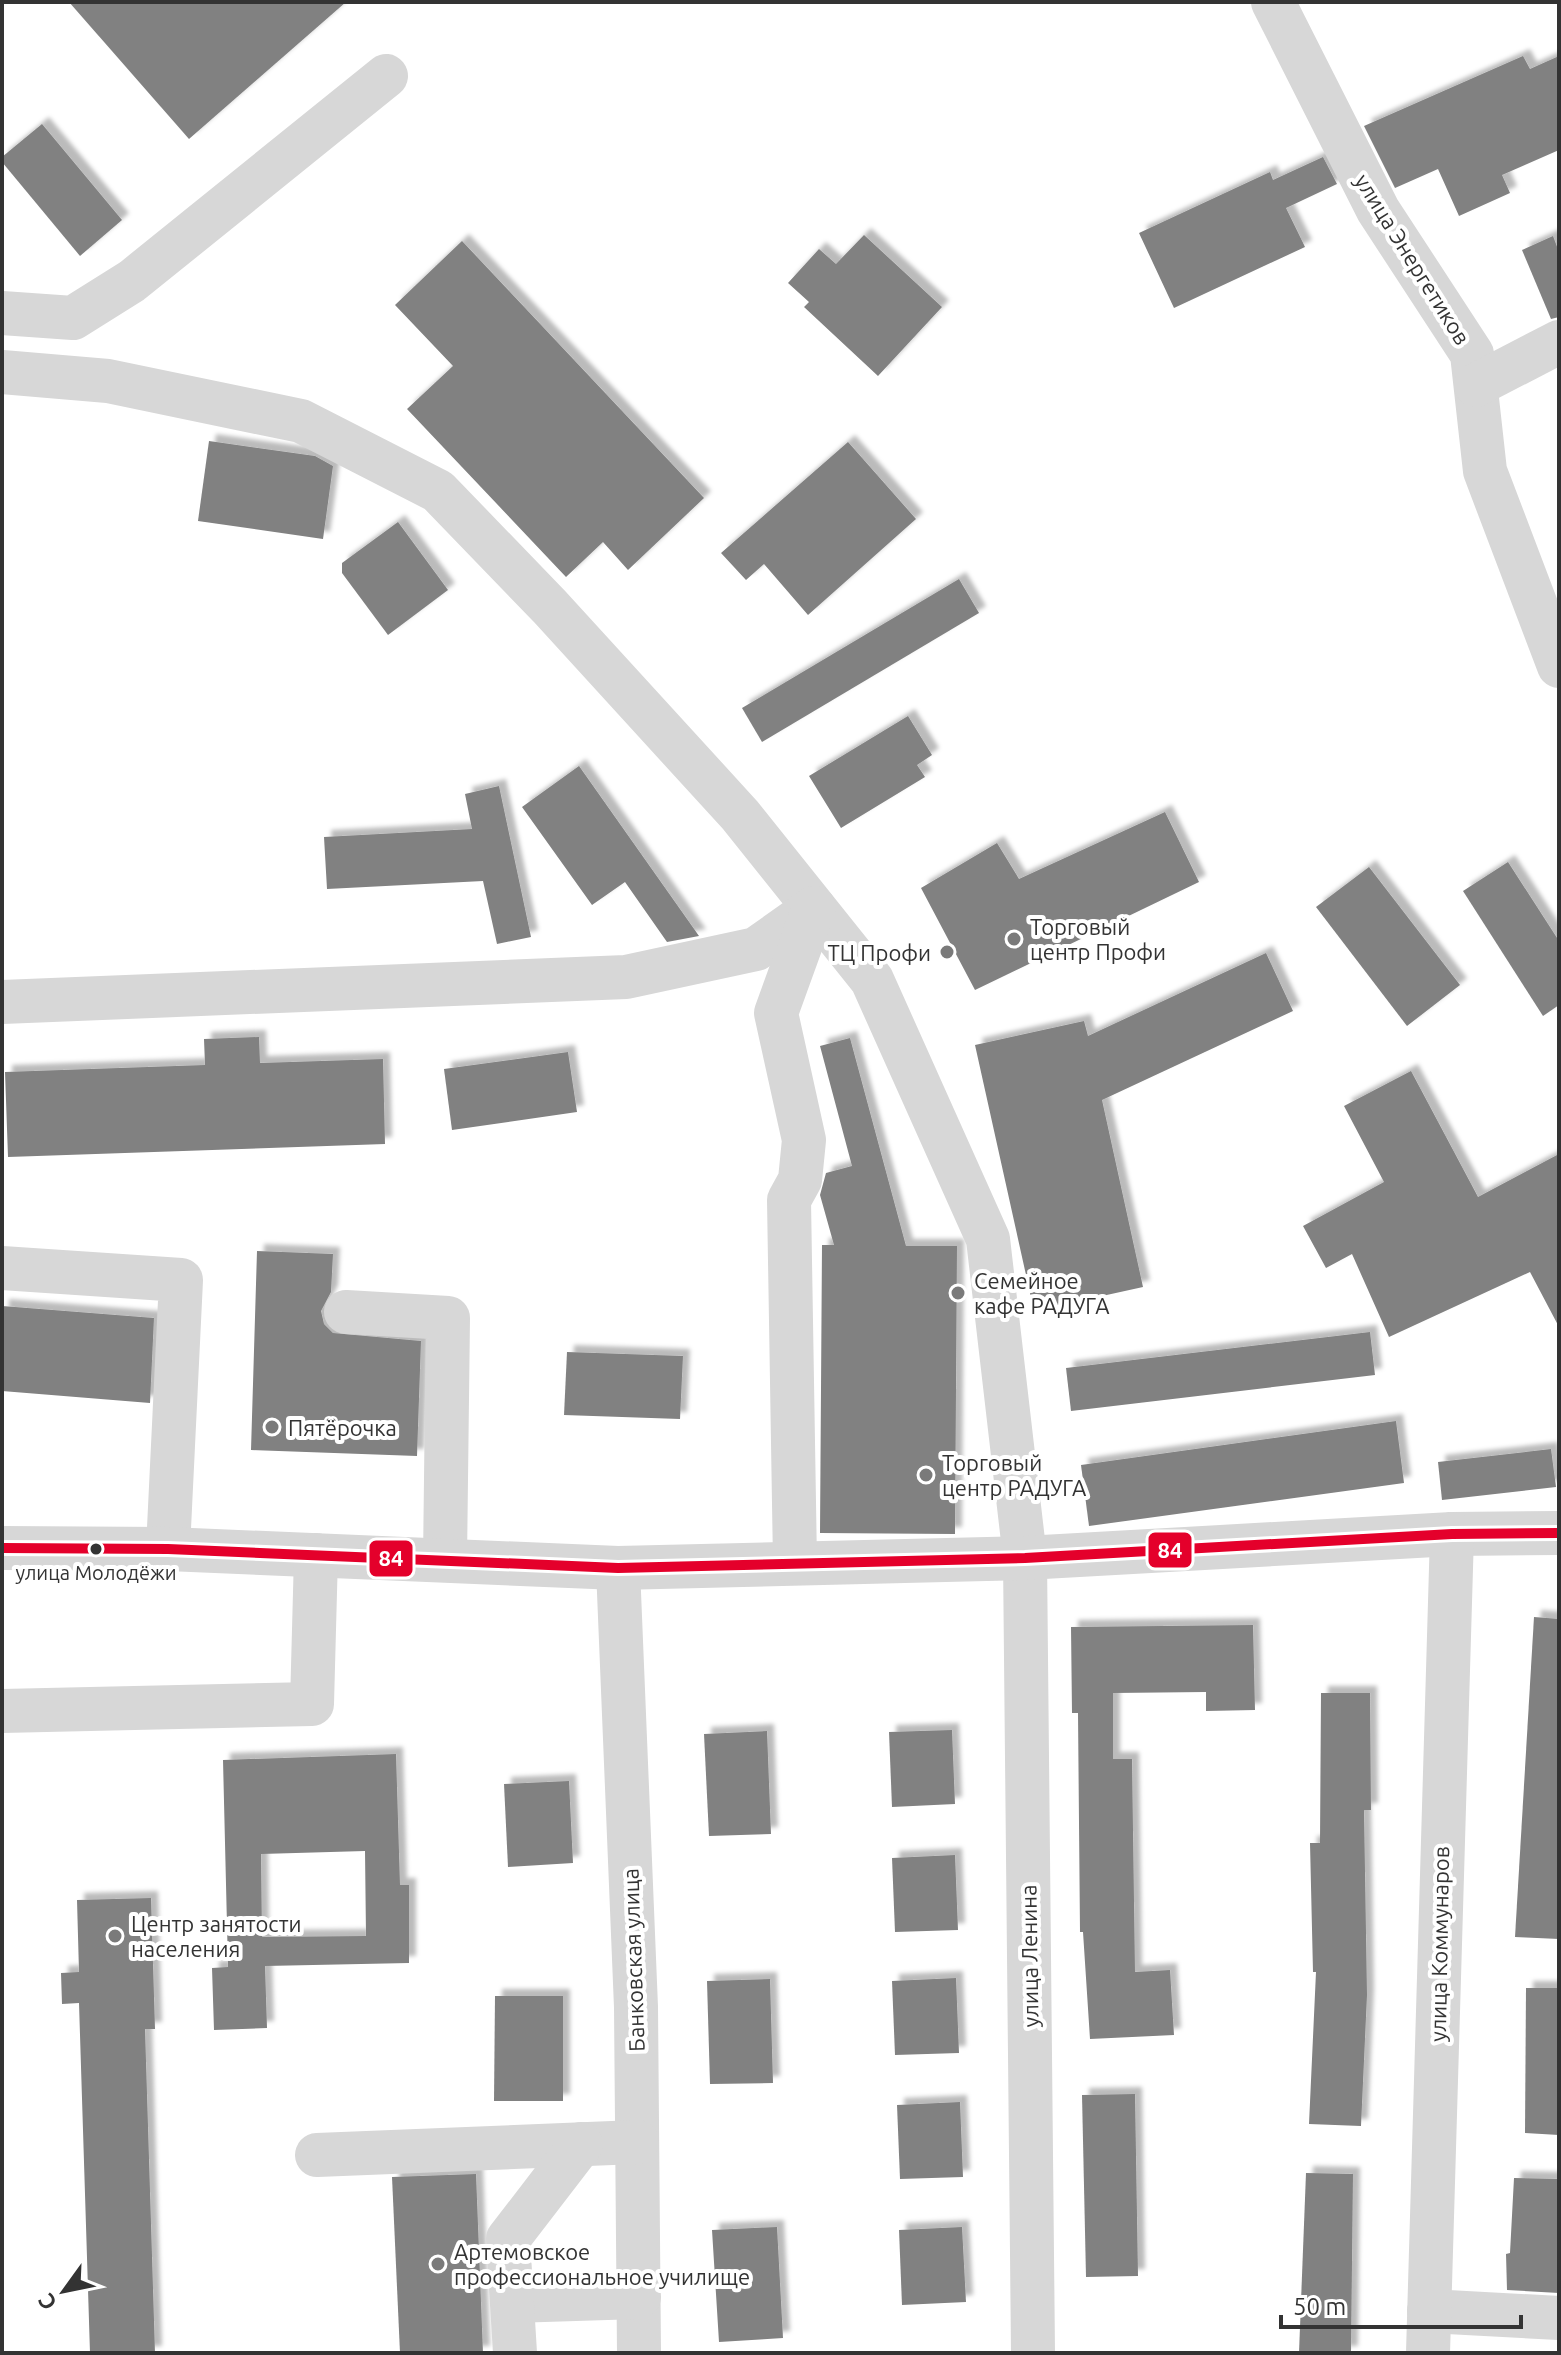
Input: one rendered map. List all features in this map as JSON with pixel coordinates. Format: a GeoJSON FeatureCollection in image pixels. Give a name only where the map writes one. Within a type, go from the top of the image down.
{"type":"FeatureCollection","features":[{"type":"Feature","properties":{"kind":"street","name":"улица Энергетиков"},"geometry":{"type":"LineString","coordinates":[[1273,2],[1378,210],[1472,354],[1485,471],[1559,666]]}},
{"type":"Feature","properties":{"kind":"street"},"geometry":{"type":"LineString","coordinates":[[2,313],[73,318],[132,281],[386,76]]}},
{"type":"Feature","properties":{"kind":"street"},"geometry":{"type":"LineString","coordinates":[[1476,385],[1559,342]]}},
{"type":"Feature","properties":{"kind":"street","name":"улица Ленина"},"geometry":{"type":"LineString","coordinates":[[2,372],[108,381],[301,421],[438,491],[550,607],[740,815],[872,980],[988,1239],[1025,1558],[1033,2353]]}},
{"type":"Feature","properties":{"kind":"street"},"geometry":{"type":"LineString","coordinates":[[2,1002],[626,977],[756,949],[814,908]]}},
{"type":"Feature","properties":{"kind":"street"},"geometry":{"type":"LineString","coordinates":[[795,1563],[789,1200],[800,1180],[804,1140],[776,1013],[814,908]]}},
{"type":"Feature","properties":{"kind":"street"},"geometry":{"type":"LineString","coordinates":[[2,1268],[181,1280],[168,1549]]}},
{"type":"Feature","properties":{"kind":"street"},"geometry":{"type":"LineString","coordinates":[[346,1312],[448,1318],[445,1560]]}},
{"type":"Feature","properties":{"kind":"street"},"geometry":{"type":"LineString","coordinates":[[2,1548],[168,1549],[618,1568],[1025,1558],[1452,1534],[1559,1533]]}},
{"type":"Feature","properties":{"kind":"street","name":"улица Коммунаров"},"geometry":{"type":"LineString","coordinates":[[1429,2332],[1452,1534]]}},
{"type":"Feature","properties":{"kind":"street"},"geometry":{"type":"LineString","coordinates":[[2,1711],[312,1704],[316,1555]]}},
{"type":"Feature","properties":{"kind":"street","name":"Банковская улица"},"geometry":{"type":"LineString","coordinates":[[618,1568],[636,2007],[639,2353]]}},
{"type":"Feature","properties":{"kind":"street"},"geometry":{"type":"LineString","coordinates":[[317,2155],[637,2142]]}},
{"type":"Feature","properties":{"kind":"street"},"geometry":{"type":"LineString","coordinates":[[515,2353],[508,2239],[581,2144]]}},
{"type":"Feature","properties":{"kind":"street"},"geometry":{"type":"LineString","coordinates":[[512,2301],[639,2297]]}},
{"type":"Feature","properties":{"kind":"street"},"geometry":{"type":"LineString","coordinates":[[1429,2332],[1559,2318]]}},
{"type":"Feature","properties":{"kind":"building"},"geometry":{"type":"Polygon","coordinates":[[[69,2],[346,2],[189,139],[69,2]]]}},
{"type":"Feature","properties":{"kind":"building"},"geometry":{"type":"Polygon","coordinates":[[[1523,56],[1530,69],[1559,56],[1559,150],[1502,175],[1510,193],[1459,216],[1438,169],[1395,188],[1364,126],[1523,56]]]}},
{"type":"Feature","properties":{"kind":"building"},"geometry":{"type":"Polygon","coordinates":[[[42,124],[122,220],[80,256],[2,162],[2,157],[42,124]]]}},
{"type":"Feature","properties":{"kind":"building"},"geometry":{"type":"Polygon","coordinates":[[[1323,157],[1337,184],[1286,208],[1305,247],[1174,308],[1139,233],[1270,172],[1273,180],[1323,157]]]}},
{"type":"Feature","properties":{"kind":"building"},"geometry":{"type":"Polygon","coordinates":[[[864,235],[942,307],[878,376],[804,307],[809,302],[788,283],[819,249],[836,264],[864,235]]]}},
{"type":"Feature","properties":{"kind":"building"},"geometry":{"type":"Polygon","coordinates":[[[1553,236],[1559,252],[1559,317],[1551,319],[1522,250],[1553,236]]]}},
{"type":"Feature","properties":{"kind":"building"},"geometry":{"type":"Polygon","coordinates":[[[462,241],[704,498],[628,570],[603,542],[566,577],[407,409],[453,366],[395,305],[462,241]]]}},
{"type":"Feature","properties":{"kind":"building"},"geometry":{"type":"Polygon","coordinates":[[[209,441],[315,456],[333,466],[323,539],[198,521],[209,441]]]}},
{"type":"Feature","properties":{"kind":"building"},"geometry":{"type":"Polygon","coordinates":[[[848,442],[916,519],[808,615],[764,564],[746,580],[721,553],[848,442]]]}},
{"type":"Feature","properties":{"kind":"building"},"geometry":{"type":"Polygon","coordinates":[[[398,522],[448,590],[388,635],[342,573],[342,563],[398,522]]]}},
{"type":"Feature","properties":{"kind":"building"},"geometry":{"type":"Polygon","coordinates":[[[959,579],[979,613],[762,742],[742,708],[959,579]]]}},
{"type":"Feature","properties":{"kind":"building"},"geometry":{"type":"Polygon","coordinates":[[[908,716],[932,755],[917,765],[925,777],[841,828],[809,776],[908,716]]]}},
{"type":"Feature","properties":{"kind":"building"},"geometry":{"type":"Polygon","coordinates":[[[579,766],[699,936],[667,942],[625,882],[592,905],[522,807],[579,766]]]}},
{"type":"Feature","properties":{"kind":"building"},"geometry":{"type":"Polygon","coordinates":[[[499,786],[531,937],[497,944],[483,881],[327,889],[324,837],[472,829],[465,794],[499,786]]]}},
{"type":"Feature","properties":{"kind":"building","name":"Торговый центр Профи"},"geometry":{"type":"Polygon","coordinates":[[[1165,812],[1199,882],[975,990],[921,888],[997,843],[1019,879],[1165,812]]]}},
{"type":"Feature","properties":{"kind":"building"},"geometry":{"type":"Polygon","coordinates":[[[1508,862],[1559,941],[1559,1005],[1543,1016],[1463,891],[1508,862]]]}},
{"type":"Feature","properties":{"kind":"building"},"geometry":{"type":"Polygon","coordinates":[[[1369,867],[1460,985],[1407,1026],[1316,907],[1369,867]]]}},
{"type":"Feature","properties":{"kind":"building"},"geometry":{"type":"Polygon","coordinates":[[[1266,953],[1293,1011],[1102,1100],[1143,1287],[1034,1311],[975,1045],[1084,1021],[1088,1036],[1266,953]]]}},
{"type":"Feature","properties":{"kind":"building"},"geometry":{"type":"Polygon","coordinates":[[[259,1037],[260,1063],[383,1059],[385,1144],[8,1157],[5,1072],[205,1065],[204,1039],[259,1037]]]}},
{"type":"Feature","properties":{"kind":"building"},"geometry":{"type":"Polygon","coordinates":[[[850,1038],[906,1246],[957,1246],[955,1534],[820,1533],[822,1245],[834,1245],[820,1195],[826,1173],[852,1166],[820,1046],[850,1038]]]}},
{"type":"Feature","properties":{"kind":"building"},"geometry":{"type":"Polygon","coordinates":[[[568,1052],[577,1112],[452,1130],[444,1069],[568,1052]]]}},
{"type":"Feature","properties":{"kind":"building"},"geometry":{"type":"Polygon","coordinates":[[[1411,1071],[1478,1197],[1559,1154],[1559,1327],[1530,1272],[1389,1337],[1352,1254],[1326,1268],[1303,1226],[1384,1182],[1344,1106],[1411,1071]]]}},
{"type":"Feature","properties":{"kind":"building"},"geometry":{"type":"Polygon","coordinates":[[[257,1251],[333,1254],[331,1292],[321,1311],[324,1324],[333,1333],[421,1341],[417,1456],[251,1450],[257,1251]]]}},
{"type":"Feature","properties":{"kind":"building"},"geometry":{"type":"Polygon","coordinates":[[[2,1306],[154,1318],[150,1403],[2,1391],[2,1306]]]}},
{"type":"Feature","properties":{"kind":"building"},"geometry":{"type":"Polygon","coordinates":[[[1370,1332],[1375,1375],[1071,1411],[1066,1368],[1370,1332]]]}},
{"type":"Feature","properties":{"kind":"building"},"geometry":{"type":"Polygon","coordinates":[[[567,1352],[683,1356],[680,1419],[564,1415],[567,1352]]]}},
{"type":"Feature","properties":{"kind":"building"},"geometry":{"type":"Polygon","coordinates":[[[1396,1421],[1404,1483],[1089,1526],[1081,1465],[1396,1421]]]}},
{"type":"Feature","properties":{"kind":"building"},"geometry":{"type":"Polygon","coordinates":[[[1551,1449],[1556,1487],[1442,1500],[1438,1462],[1551,1449]]]}},
{"type":"Feature","properties":{"kind":"building"},"geometry":{"type":"Polygon","coordinates":[[[1534,1617],[1559,1619],[1559,1939],[1515,1937],[1534,1617]]]}},
{"type":"Feature","properties":{"kind":"building"},"geometry":{"type":"Polygon","coordinates":[[[1253,1625],[1255,1710],[1206,1711],[1206,1692],[1113,1693],[1113,1759],[1132,1759],[1135,1972],[1170,1970],[1174,2035],[1090,2039],[1083,1932],[1080,1932],[1078,1713],[1072,1713],[1071,1627],[1253,1625]]]}},
{"type":"Feature","properties":{"kind":"building"},"geometry":{"type":"Polygon","coordinates":[[[1321,1693],[1370,1693],[1371,1810],[1364,1810],[1367,1995],[1361,2126],[1309,2124],[1316,1972],[1313,1972],[1310,1843],[1320,1843],[1321,1693]]]}},
{"type":"Feature","properties":{"kind":"building"},"geometry":{"type":"Polygon","coordinates":[[[952,1730],[955,1804],[892,1807],[889,1732],[952,1730]]]}},
{"type":"Feature","properties":{"kind":"building"},"geometry":{"type":"Polygon","coordinates":[[[767,1731],[771,1834],[709,1836],[704,1734],[767,1731]]]}},
{"type":"Feature","properties":{"kind":"building"},"geometry":{"type":"Polygon","coordinates":[[[396,1754],[400,1885],[409,1885],[409,1963],[265,1966],[267,2028],[214,2030],[212,1968],[228,1967],[223,1760],[396,1754]],[[365,1851],[261,1854],[262,1937],[366,1936],[365,1851]]]}},
{"type":"Feature","properties":{"kind":"building"},"geometry":{"type":"Polygon","coordinates":[[[569,1781],[573,1863],[508,1867],[504,1784],[569,1781]]]}},
{"type":"Feature","properties":{"kind":"building"},"geometry":{"type":"Polygon","coordinates":[[[955,1855],[958,1930],[895,1932],[892,1858],[955,1855]]]}},
{"type":"Feature","properties":{"kind":"building"},"geometry":{"type":"Polygon","coordinates":[[[151,1898],[155,2029],[145,2029],[155,2353],[90,2353],[79,2003],[62,2004],[61,1973],[79,1972],[77,1900],[151,1898]]]}},
{"type":"Feature","properties":{"kind":"building"},"geometry":{"type":"Polygon","coordinates":[[[956,1978],[959,2053],[895,2055],[892,1981],[956,1978]]]}},
{"type":"Feature","properties":{"kind":"building"},"geometry":{"type":"Polygon","coordinates":[[[770,1979],[773,2083],[710,2084],[707,1981],[770,1979]]]}},
{"type":"Feature","properties":{"kind":"building"},"geometry":{"type":"Polygon","coordinates":[[[1526,1988],[1559,1988],[1559,2135],[1525,2133],[1526,1988]]]}},
{"type":"Feature","properties":{"kind":"building"},"geometry":{"type":"Polygon","coordinates":[[[495,1996],[563,1996],[563,2101],[494,2101],[495,1996]]]}},
{"type":"Feature","properties":{"kind":"building"},"geometry":{"type":"Polygon","coordinates":[[[1135,2094],[1138,2276],[1086,2277],[1082,2095],[1135,2094]]]}},
{"type":"Feature","properties":{"kind":"building"},"geometry":{"type":"Polygon","coordinates":[[[960,2102],[963,2177],[900,2179],[897,2105],[960,2102]]]}},
{"type":"Feature","properties":{"kind":"building"},"geometry":{"type":"Polygon","coordinates":[[[1306,2173],[1353,2174],[1351,2353],[1299,2353],[1306,2173]]]}},
{"type":"Feature","properties":{"kind":"building","name":"Артемовское профессиональное училище"},"geometry":{"type":"Polygon","coordinates":[[[476,2174],[483,2353],[400,2353],[392,2177],[476,2174]]]}},
{"type":"Feature","properties":{"kind":"building"},"geometry":{"type":"Polygon","coordinates":[[[1514,2178],[1559,2179],[1559,2293],[1507,2290],[1506,2254],[1510,2253],[1514,2178]]]}},
{"type":"Feature","properties":{"kind":"building"},"geometry":{"type":"Polygon","coordinates":[[[777,2227],[783,2338],[719,2342],[712,2230],[777,2227]]]}},
{"type":"Feature","properties":{"kind":"building"},"geometry":{"type":"Polygon","coordinates":[[[962,2227],[966,2302],[902,2305],[899,2230],[962,2227]]]}},
{"type":"Feature","properties":{"kind":"transit line","name":"84"},"geometry":{"type":"LineString","coordinates":[[2,1548],[168,1549],[618,1568],[1025,1558],[1452,1534],[1559,1533]]}},
{"type":"Feature","properties":{"kind":"place","name":"Торговый центр Профи"},"geometry":{"type":"Point","coordinates":[1014,939]}},
{"type":"Feature","properties":{"kind":"place","name":"ТЦ Профи"},"geometry":{"type":"Point","coordinates":[947,952]}},
{"type":"Feature","properties":{"kind":"place","name":"Семейное кафе РАДУГА"},"geometry":{"type":"Point","coordinates":[958,1293]}},
{"type":"Feature","properties":{"kind":"place","name":"Пятёрочка"},"geometry":{"type":"Point","coordinates":[272,1427]}},
{"type":"Feature","properties":{"kind":"place","name":"Торговый центр РАДУГА"},"geometry":{"type":"Point","coordinates":[926,1475]}},
{"type":"Feature","properties":{"kind":"place","name":"улица Молодёжи"},"geometry":{"type":"Point","coordinates":[96,1549]}},
{"type":"Feature","properties":{"kind":"place","name":"Центр занятости населения"},"geometry":{"type":"Point","coordinates":[115,1936]}},
{"type":"Feature","properties":{"kind":"place","name":"Артемовское профессиональное училище"},"geometry":{"type":"Point","coordinates":[438,2264]}}]}
